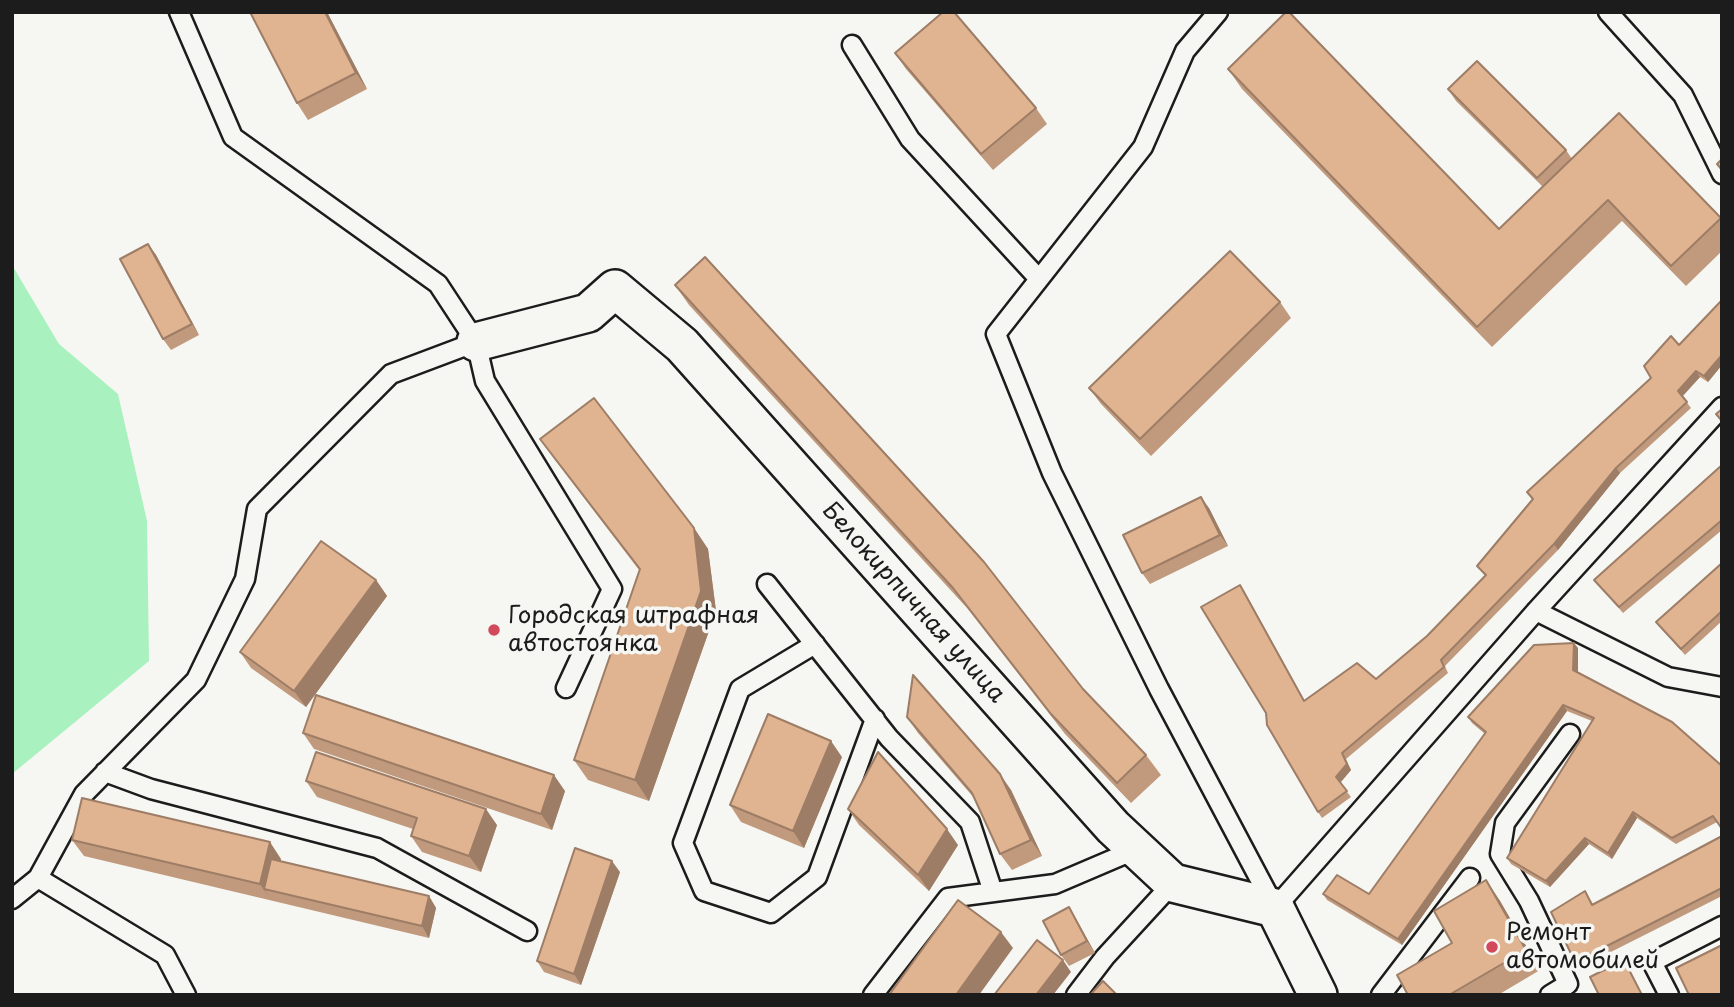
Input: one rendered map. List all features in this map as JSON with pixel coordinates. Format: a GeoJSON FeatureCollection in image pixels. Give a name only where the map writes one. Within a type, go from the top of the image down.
{"type":"FeatureCollection","features":[{"type":"Feature","properties":{"kind":"street","name":"Белокирпичная улица"},"geometry":{"type":"LineString","coordinates":[[476,342],[588,313],[615,289],[682,345],[1113,827],[1173,883],[1275,908]]}},
{"type":"Feature","properties":{"kind":"street"},"geometry":{"type":"LineString","coordinates":[[1275,908],[1318,995]]}},
{"type":"Feature","properties":{"kind":"lane"},"geometry":{"type":"LineString","coordinates":[[179,12],[233,138],[439,284],[476,342],[485,380],[612,589],[566,688]]}},
{"type":"Feature","properties":{"kind":"lane"},"geometry":{"type":"LineString","coordinates":[[1218,12],[1185,51],[1143,147],[996,334],[1052,473],[1159,689],[1275,908],[1536,611],[1722,407]]}},
{"type":"Feature","properties":{"kind":"lane"},"geometry":{"type":"LineString","coordinates":[[1608,12],[1683,95],[1722,174]]}},
{"type":"Feature","properties":{"kind":"lane"},"geometry":{"type":"LineString","coordinates":[[852,45],[910,139],[1039,279]]}},
{"type":"Feature","properties":{"kind":"lane"},"geometry":{"type":"LineString","coordinates":[[12,899],[38,878],[84,794],[196,680],[245,579],[257,509],[390,374],[476,342]]}},
{"type":"Feature","properties":{"kind":"lane"},"geometry":{"type":"LineString","coordinates":[[767,584],[889,738],[970,822],[993,892]]}},
{"type":"Feature","properties":{"kind":"lane"},"geometry":{"type":"LineString","coordinates":[[1536,611],[1668,677],[1722,687]]}},
{"type":"Feature","properties":{"kind":"lane"},"geometry":{"type":"LineString","coordinates":[[815,644],[740,689],[683,843],[704,891],[771,913],[817,877],[874,719]]}},
{"type":"Feature","properties":{"kind":"lane"},"geometry":{"type":"LineString","coordinates":[[1550,995],[1569,984],[1529,901],[1500,854],[1505,823],[1570,734]]}},
{"type":"Feature","properties":{"kind":"lane"},"geometry":{"type":"LineString","coordinates":[[105,772],[151,789],[377,848],[527,931]]}},
{"type":"Feature","properties":{"kind":"lane"},"geometry":{"type":"LineString","coordinates":[[873,995],[948,898],[1055,884],[1137,849]]}},
{"type":"Feature","properties":{"kind":"lane"},"geometry":{"type":"LineString","coordinates":[[38,878],[165,956],[186,995]]}},
{"type":"Feature","properties":{"kind":"lane"},"geometry":{"type":"LineString","coordinates":[[1381,995],[1470,878]]}},
{"type":"Feature","properties":{"kind":"lane"},"geometry":{"type":"LineString","coordinates":[[1076,995],[1105,957],[1173,883]]}},
{"type":"Feature","properties":{"kind":"lane"},"geometry":{"type":"LineString","coordinates":[[1669,995],[1652,962],[1722,926]]}},
{"type":"Feature","properties":{"kind":"green space"},"geometry":{"type":"Polygon","coordinates":[[[12,265],[59,344],[118,394],[147,521],[149,661],[12,774],[12,265]]]}},
{"type":"Feature","properties":{"kind":"building"},"geometry":{"type":"Polygon","coordinates":[[[250,12],[325,12],[356,73],[297,103],[250,12]]]}},
{"type":"Feature","properties":{"kind":"building"},"geometry":{"type":"Polygon","coordinates":[[[943,12],[954,12],[1036,108],[981,154],[895,53],[943,12]]]}},
{"type":"Feature","properties":{"kind":"building"},"geometry":{"type":"Polygon","coordinates":[[[1289,12],[1499,229],[1619,113],[1721,218],[1671,266],[1608,200],[1477,327],[1228,69],[1289,12]]]}},
{"type":"Feature","properties":{"kind":"building"},"geometry":{"type":"Polygon","coordinates":[[[1477,61],[1566,150],[1537,178],[1448,89],[1477,61]]]}},
{"type":"Feature","properties":{"kind":"building"},"geometry":{"type":"Polygon","coordinates":[[[148,244],[192,324],[163,339],[120,259],[148,244]]]}},
{"type":"Feature","properties":{"kind":"building"},"geometry":{"type":"Polygon","coordinates":[[[1230,251],[1280,302],[1140,439],[1089,388],[1230,251]]]}},
{"type":"Feature","properties":{"kind":"building"},"geometry":{"type":"Polygon","coordinates":[[[705,257],[984,562],[1083,689],[1146,755],[1117,783],[1051,714],[953,588],[675,285],[705,257]]]}},
{"type":"Feature","properties":{"kind":"building"},"geometry":{"type":"Polygon","coordinates":[[[1722,300],[1722,355],[1704,376],[1696,371],[1678,391],[1687,402],[1616,468],[1554,544],[1441,660],[1444,667],[1342,753],[1347,764],[1336,777],[1347,791],[1318,812],[1267,725],[1266,713],[1201,607],[1240,585],[1304,701],[1357,663],[1376,679],[1427,636],[1486,575],[1477,566],[1533,499],[1527,492],[1651,378],[1644,366],[1671,336],[1679,345],[1722,300]]]}},
{"type":"Feature","properties":{"kind":"building"},"geometry":{"type":"Polygon","coordinates":[[[594,398],[694,528],[701,591],[635,780],[574,760],[640,569],[540,439],[594,398]]]}},
{"type":"Feature","properties":{"kind":"building"},"geometry":{"type":"Polygon","coordinates":[[[1722,409],[1722,421],[1716,414],[1722,409]]]}},
{"type":"Feature","properties":{"kind":"building"},"geometry":{"type":"Polygon","coordinates":[[[1722,465],[1722,520],[1619,607],[1594,580],[1722,465]]]}},
{"type":"Feature","properties":{"kind":"building"},"geometry":{"type":"Polygon","coordinates":[[[1201,497],[1220,535],[1142,573],[1123,535],[1201,497]]]}},
{"type":"Feature","properties":{"kind":"building"},"geometry":{"type":"Polygon","coordinates":[[[321,541],[376,580],[294,691],[240,652],[321,541]]]}},
{"type":"Feature","properties":{"kind":"building"},"geometry":{"type":"Polygon","coordinates":[[[1722,563],[1722,611],[1681,649],[1656,622],[1722,563]]]}},
{"type":"Feature","properties":{"kind":"building"},"geometry":{"type":"Polygon","coordinates":[[[1574,643],[1573,670],[1672,722],[1722,766],[1722,829],[1713,816],[1672,838],[1633,812],[1608,853],[1585,838],[1546,881],[1507,858],[1594,718],[1563,705],[1398,939],[1323,894],[1337,875],[1369,894],[1486,732],[1468,717],[1534,645],[1574,643]]]}},
{"type":"Feature","properties":{"kind":"building"},"geometry":{"type":"Polygon","coordinates":[[[913,675],[1000,774],[1031,840],[1000,854],[972,793],[907,717],[913,675]]]}},
{"type":"Feature","properties":{"kind":"building"},"geometry":{"type":"Polygon","coordinates":[[[316,695],[554,775],[541,814],[303,733],[316,695]]]}},
{"type":"Feature","properties":{"kind":"building"},"geometry":{"type":"Polygon","coordinates":[[[768,714],[831,741],[793,831],[730,805],[768,714]]]}},
{"type":"Feature","properties":{"kind":"building"},"geometry":{"type":"Polygon","coordinates":[[[316,752],[486,809],[469,856],[411,836],[417,818],[306,781],[316,752]]]}},
{"type":"Feature","properties":{"kind":"building"},"geometry":{"type":"Polygon","coordinates":[[[878,752],[947,829],[918,875],[848,809],[878,752]]]}},
{"type":"Feature","properties":{"kind":"building"},"geometry":{"type":"Polygon","coordinates":[[[82,798],[270,842],[260,884],[72,840],[82,798]]]}},
{"type":"Feature","properties":{"kind":"building"},"geometry":{"type":"Polygon","coordinates":[[[1722,836],[1722,888],[1575,962],[1551,912],[1585,891],[1592,905],[1722,836]]]}},
{"type":"Feature","properties":{"kind":"building"},"geometry":{"type":"Polygon","coordinates":[[[575,848],[612,861],[574,974],[537,961],[575,848]]]}},
{"type":"Feature","properties":{"kind":"building"},"geometry":{"type":"Polygon","coordinates":[[[271,859],[429,896],[422,926],[264,889],[271,859]]]}},
{"type":"Feature","properties":{"kind":"building"},"geometry":{"type":"Polygon","coordinates":[[[1486,880],[1526,950],[1449,995],[1408,995],[1397,975],[1452,943],[1434,911],[1486,880]]]}},
{"type":"Feature","properties":{"kind":"building"},"geometry":{"type":"Polygon","coordinates":[[[958,900],[1001,932],[956,995],[889,995],[958,900]]]}},
{"type":"Feature","properties":{"kind":"building"},"geometry":{"type":"Polygon","coordinates":[[[1069,907],[1087,941],[1061,955],[1043,921],[1069,907]]]}},
{"type":"Feature","properties":{"kind":"building"},"geometry":{"type":"Polygon","coordinates":[[[1037,940],[1063,960],[1036,995],[994,995],[1037,940]]]}},
{"type":"Feature","properties":{"kind":"building"},"geometry":{"type":"Polygon","coordinates":[[[1722,945],[1722,995],[1689,995],[1676,968],[1722,945]]]}},
{"type":"Feature","properties":{"kind":"building"},"geometry":{"type":"Polygon","coordinates":[[[1624,960],[1642,995],[1599,995],[1590,977],[1624,960]]]}},
{"type":"Feature","properties":{"kind":"building"},"geometry":{"type":"Polygon","coordinates":[[[1103,981],[1117,995],[1090,995],[1103,981]]]}},
{"type":"Feature","properties":{"kind":"place","name":"Городская штрафная автостоянка"},"geometry":{"type":"Point","coordinates":[494,630]}},
{"type":"Feature","properties":{"kind":"place","name":"Ремонт автомобилей"},"geometry":{"type":"Point","coordinates":[1492,947]}}]}
